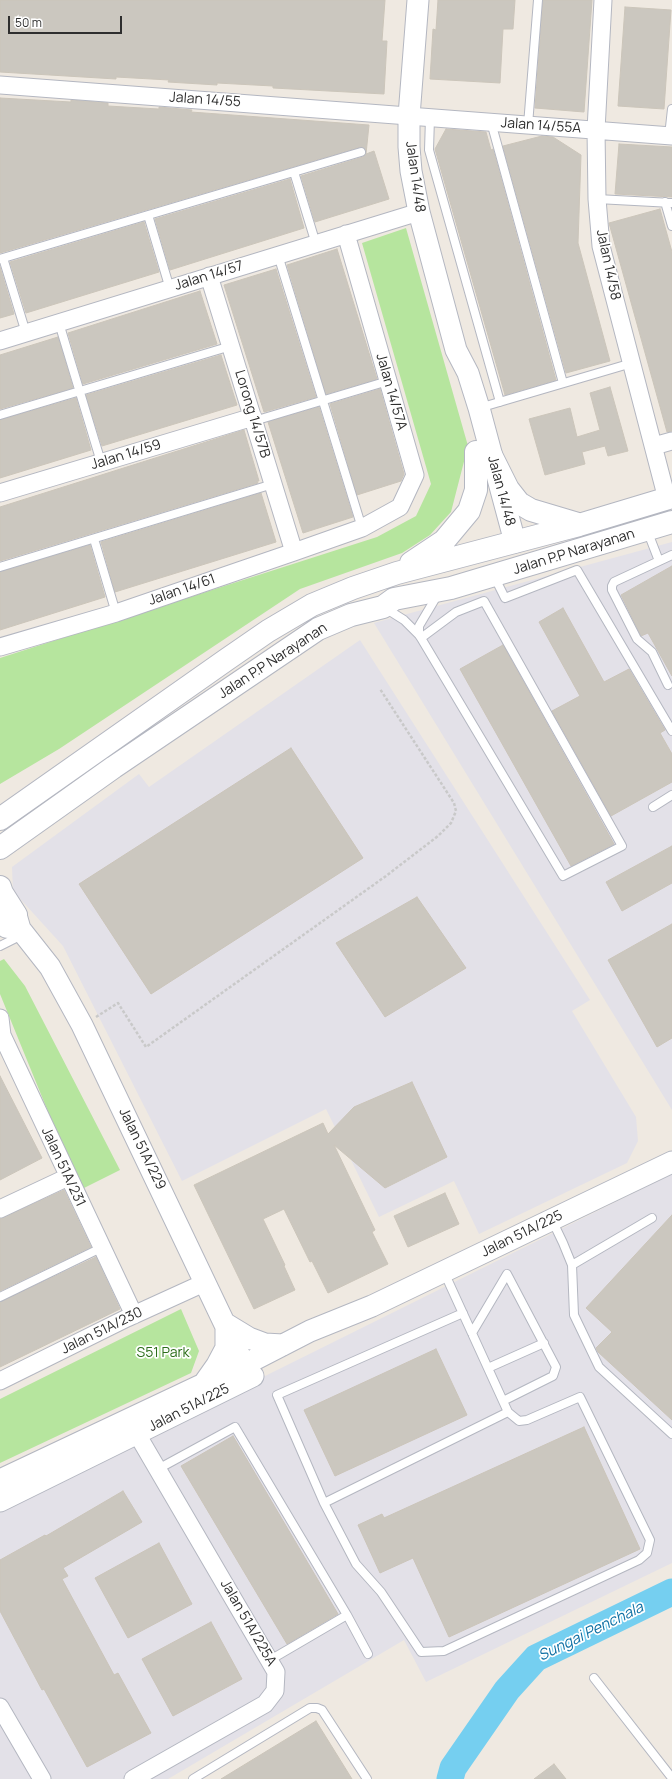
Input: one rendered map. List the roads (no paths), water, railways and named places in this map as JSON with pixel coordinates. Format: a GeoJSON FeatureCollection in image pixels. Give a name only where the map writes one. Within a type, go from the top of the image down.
{"type":"FeatureCollection","features":[{"type":"Feature","properties":{"kind":"main road"},"geometry":{"type":"LineString","coordinates":[[484,453],[519,503],[531,510],[579,524]]}},
{"type":"Feature","properties":{"kind":"main road"},"geometry":{"type":"LineString","coordinates":[[397,573],[444,541],[469,511],[476,490],[484,453]]}},
{"type":"Feature","properties":{"kind":"main road","name":"Jalan P.P Narayanan"},"geometry":{"type":"LineString","coordinates":[[2,816],[268,631],[312,605],[353,588],[397,573],[509,548],[579,524],[670,498]]}},
{"type":"Feature","properties":{"kind":"main road","name":"Jalan P.P Narayanan"},"geometry":{"type":"LineString","coordinates":[[0,859],[7,843],[114,767],[318,629],[351,614],[493,576],[672,522]]}},
{"type":"Feature","properties":{"kind":"main road"},"geometry":{"type":"LineString","coordinates":[[389,603],[423,585],[501,564],[509,548],[528,559],[578,551]]}},
{"type":"Feature","properties":{"kind":"main road"},"geometry":{"type":"LineString","coordinates":[[0,887],[15,925]]}},
{"type":"Feature","properties":{"kind":"street","name":"Jalan 14/48"},"geometry":{"type":"LineString","coordinates":[[418,0],[409,116],[411,171],[418,212],[456,350],[468,373],[479,408],[484,453]]}},
{"type":"Feature","properties":{"kind":"street","name":"Jalan 14/58"},"geometry":{"type":"LineString","coordinates":[[603,0],[596,130],[597,199],[602,246],[654,446],[670,498]]}},
{"type":"Feature","properties":{"kind":"street","name":"Jalan 14/55"},"geometry":{"type":"LineString","coordinates":[[0,85],[409,116]]}},
{"type":"Feature","properties":{"kind":"street","name":"Jalan 14/55A"},"geometry":{"type":"LineString","coordinates":[[409,116],[671,136]]}},
{"type":"Feature","properties":{"kind":"street","name":"Jalan 14/57"},"geometry":{"type":"LineString","coordinates":[[0,341],[418,212]]}},
{"type":"Feature","properties":{"kind":"street","name":"Jalan 14/57A"},"geometry":{"type":"LineString","coordinates":[[346,234],[415,475],[400,508],[362,528]]}},
{"type":"Feature","properties":{"kind":"street","name":"Lorong 14/57B"},"geometry":{"type":"LineString","coordinates":[[209,276],[294,552]]}},
{"type":"Feature","properties":{"kind":"street","name":"Jalan 14/48"},"geometry":{"type":"LineString","coordinates":[[456,350],[457,377],[484,453],[509,548]]}},
{"type":"Feature","properties":{"kind":"street","name":"Jalan 14/59"},"geometry":{"type":"LineString","coordinates":[[0,493],[101,462],[253,419]]}},
{"type":"Feature","properties":{"kind":"street"},"geometry":{"type":"LineString","coordinates":[[654,446],[672,441]]}},
{"type":"Feature","properties":{"kind":"street","name":"Jalan 14/61"},"geometry":{"type":"LineString","coordinates":[[0,647],[116,612],[362,528]]}},
{"type":"Feature","properties":{"kind":"street","name":"Jalan 51A/229"},"geometry":{"type":"LineString","coordinates":[[0,900],[15,925],[50,967],[82,1025],[206,1282],[247,1371]]}},
{"type":"Feature","properties":{"kind":"street","name":"Jalan 51A/231"},"geometry":{"type":"LineString","coordinates":[[0,1018],[1,1036],[134,1315]]}},
{"type":"Feature","properties":{"kind":"street","name":"Jalan 51A/225"},"geometry":{"type":"LineString","coordinates":[[0,1501],[137,1434],[247,1371],[283,1345],[310,1331],[372,1306],[672,1162]]}},
{"type":"Feature","properties":{"kind":"street"},"geometry":{"type":"LineString","coordinates":[[0,1209],[68,1177]]}},
{"type":"Feature","properties":{"kind":"street","name":"Jalan 51A/230"},"geometry":{"type":"LineString","coordinates":[[0,1381],[134,1315],[206,1282]]}},
{"type":"Feature","properties":{"kind":"street","name":"Jalan 51A/225"},"geometry":{"type":"LineString","coordinates":[[0,1480],[204,1383],[247,1371],[317,1342],[372,1306]]}},
{"type":"Feature","properties":{"kind":"street"},"geometry":{"type":"LineString","coordinates":[[226,1324],[249,1338],[265,1344],[283,1345]]}},
{"type":"Feature","properties":{"kind":"street"},"geometry":{"type":"LineString","coordinates":[[204,1383],[217,1366],[226,1348],[226,1324]]}},
{"type":"Feature","properties":{"kind":"street","name":"Jalan 51A/225A"},"geometry":{"type":"LineString","coordinates":[[133,1779],[265,1704],[275,1691],[276,1672],[137,1434]]}},
{"type":"Feature","properties":{"kind":"street"},"geometry":{"type":"LineString","coordinates":[[0,1707],[42,1779]]}},
{"type":"Feature","properties":{"kind":"lane"},"geometry":{"type":"LineString","coordinates":[[528,125],[538,0]]}},
{"type":"Feature","properties":{"kind":"lane"},"geometry":{"type":"LineString","coordinates":[[671,136],[672,109]]}},
{"type":"Feature","properties":{"kind":"lane"},"geometry":{"type":"LineString","coordinates":[[430,118],[429,150],[500,402]]}},
{"type":"Feature","properties":{"kind":"lane"},"geometry":{"type":"LineString","coordinates":[[491,122],[563,383]]}},
{"type":"Feature","properties":{"kind":"lane"},"geometry":{"type":"LineString","coordinates":[[26,333],[2,259],[361,152]]}},
{"type":"Feature","properties":{"kind":"lane"},"geometry":{"type":"LineString","coordinates":[[294,172],[316,244]]}},
{"type":"Feature","properties":{"kind":"lane"},"geometry":{"type":"LineString","coordinates":[[597,199],[669,202],[672,226]]}},
{"type":"Feature","properties":{"kind":"lane"},"geometry":{"type":"LineString","coordinates":[[148,215],[170,288]]}},
{"type":"Feature","properties":{"kind":"lane"},"geometry":{"type":"LineString","coordinates":[[278,255],[362,528]]}},
{"type":"Feature","properties":{"kind":"lane"},"geometry":{"type":"LineString","coordinates":[[59,323],[101,462]]}},
{"type":"Feature","properties":{"kind":"lane"},"geometry":{"type":"LineString","coordinates":[[0,415],[231,346]]}},
{"type":"Feature","properties":{"kind":"lane"},"geometry":{"type":"LineString","coordinates":[[479,408],[632,363]]}},
{"type":"Feature","properties":{"kind":"lane"},"geometry":{"type":"LineString","coordinates":[[253,419],[388,380]]}},
{"type":"Feature","properties":{"kind":"lane"},"geometry":{"type":"LineString","coordinates":[[0,568],[273,484]]}},
{"type":"Feature","properties":{"kind":"lane"},"geometry":{"type":"LineString","coordinates":[[647,530],[659,561]]}},
{"type":"Feature","properties":{"kind":"lane"},"geometry":{"type":"LineString","coordinates":[[94,539],[116,612]]}},
{"type":"Feature","properties":{"kind":"lane"},"geometry":{"type":"LineString","coordinates":[[668,685],[652,652],[637,639],[612,590],[614,582],[672,555]]}},
{"type":"Feature","properties":{"kind":"lane"},"geometry":{"type":"LineString","coordinates":[[493,576],[505,598],[577,570],[672,731]]}},
{"type":"Feature","properties":{"kind":"lane"},"geometry":{"type":"LineString","coordinates":[[420,636],[419,626],[439,591]]}},
{"type":"Feature","properties":{"kind":"lane"},"geometry":{"type":"LineString","coordinates":[[389,603],[420,636],[563,876],[622,846],[484,601],[456,612],[420,636]]}},
{"type":"Feature","properties":{"kind":"lane"},"geometry":{"type":"LineString","coordinates":[[653,807],[672,795]]}},
{"type":"Feature","properties":{"kind":"lane"},"geometry":{"type":"LineString","coordinates":[[0,946],[15,925]]}},
{"type":"Feature","properties":{"kind":"lane"},"geometry":{"type":"LineString","coordinates":[[572,1265],[652,1218]]}},
{"type":"Feature","properties":{"kind":"lane"},"geometry":{"type":"LineString","coordinates":[[552,1220],[572,1265],[574,1316],[599,1367],[672,1434]]}},
{"type":"Feature","properties":{"kind":"lane"},"geometry":{"type":"LineString","coordinates":[[0,1297],[101,1248]]}},
{"type":"Feature","properties":{"kind":"lane"},"geometry":{"type":"LineString","coordinates":[[444,1272],[463,1313],[508,1412],[519,1421],[527,1420],[580,1397],[650,1540],[647,1553],[639,1560],[444,1650],[421,1652],[381,1592],[356,1564],[324,1503],[277,1395],[463,1313]]}},
{"type":"Feature","properties":{"kind":"lane"},"geometry":{"type":"LineString","coordinates":[[472,1333],[507,1274],[556,1366],[553,1376],[503,1401]]}},
{"type":"Feature","properties":{"kind":"lane"},"geometry":{"type":"LineString","coordinates":[[488,1368],[544,1343]]}},
{"type":"Feature","properties":{"kind":"lane"},"geometry":{"type":"LineString","coordinates":[[324,1503],[508,1412]]}},
{"type":"Feature","properties":{"kind":"lane"},"geometry":{"type":"LineString","coordinates":[[158,1468],[235,1427],[368,1654]]}},
{"type":"Feature","properties":{"kind":"lane"},"geometry":{"type":"LineString","coordinates":[[270,1660],[346,1615]]}},
{"type":"Feature","properties":{"kind":"lane"},"geometry":{"type":"LineString","coordinates":[[594,1678],[672,1778]]}},
{"type":"Feature","properties":{"kind":"lane"},"geometry":{"type":"LineString","coordinates":[[193,1779],[310,1708],[318,1708],[322,1710],[366,1779]]}},
{"type":"Feature","properties":{"kind":"waterway","name":"Sungai Penchala"},"geometry":{"type":"LineString","coordinates":[[450,1779],[453,1768],[507,1690],[536,1658],[672,1592]]}},
{"type":"Feature","properties":{"kind":"park label","name":"S51 Park"},"geometry":{"type":"Point","coordinates":[163,1353]}}]}
